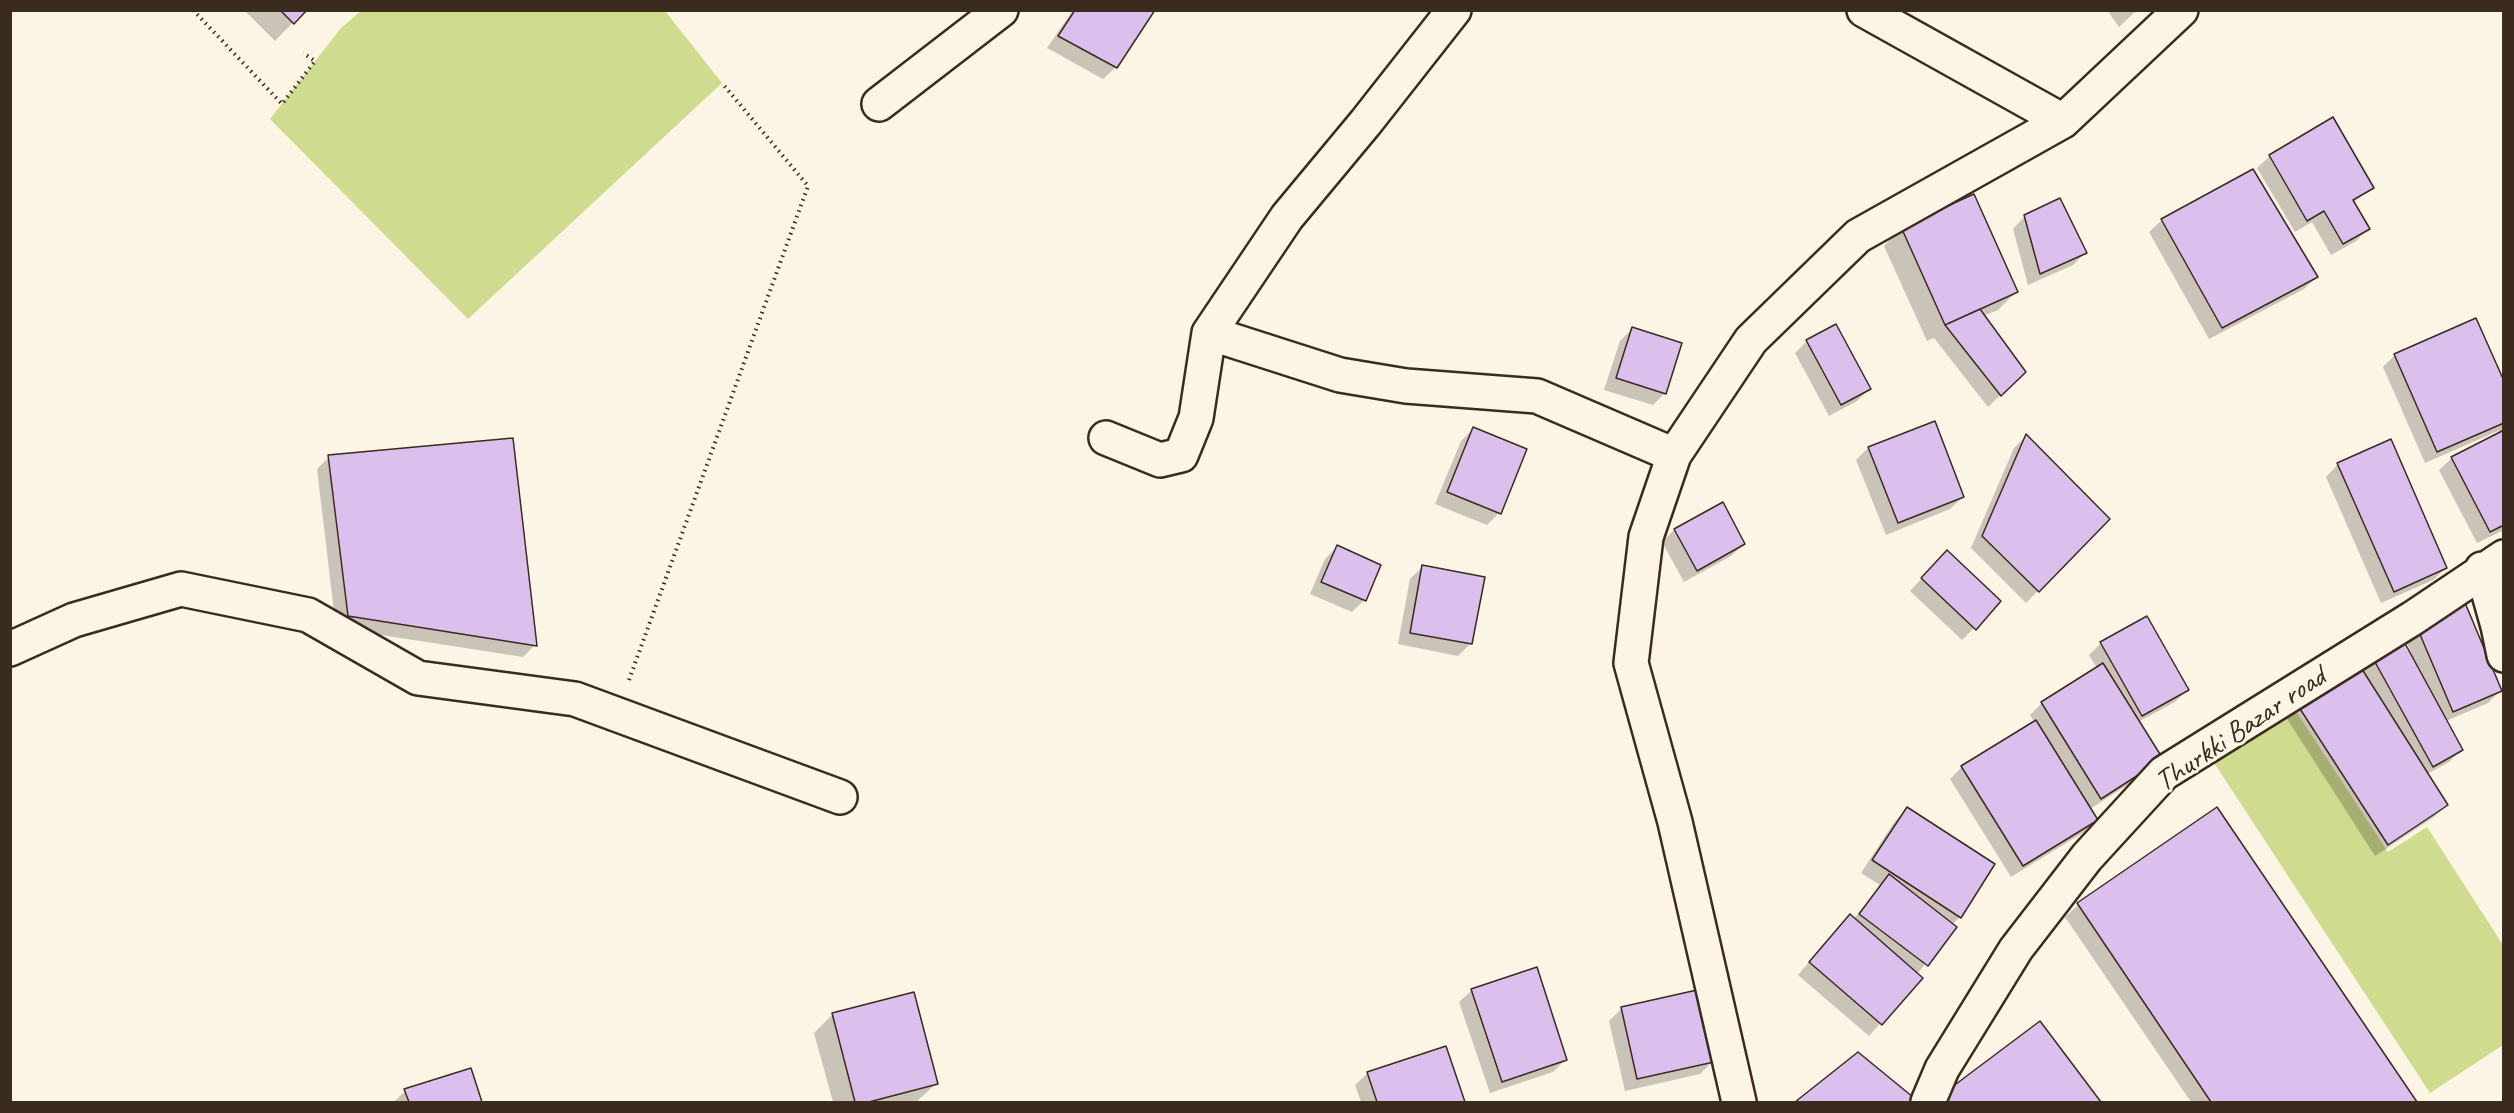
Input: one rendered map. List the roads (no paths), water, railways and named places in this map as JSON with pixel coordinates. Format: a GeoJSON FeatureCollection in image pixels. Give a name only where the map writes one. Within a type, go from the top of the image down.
{"type":"FeatureCollection","features":[{"type":"Feature","properties":{"kind":"street"},"geometry":{"type":"LineString","coordinates":[[879,104],[1000,10]]}},
{"type":"Feature","properties":{"kind":"street"},"geometry":{"type":"LineString","coordinates":[[1106,438],[1160,460],[1181,455],[1196,418],[1209,333],[1287,217],[1366,122],[1454,10]]}},
{"type":"Feature","properties":{"kind":"street"},"geometry":{"type":"LineString","coordinates":[[1864,10],[2063,121]]}},
{"type":"Feature","properties":{"kind":"street"},"geometry":{"type":"LineString","coordinates":[[1739,1102],[1675,822],[1631,663],[1646,537],[1674,455],[1751,340],[1857,236],[2063,121],[2181,10]]}},
{"type":"Feature","properties":{"kind":"street"},"geometry":{"type":"LineString","coordinates":[[1209,333],[1340,375],[1406,386],[1538,396],[1674,455]]}},
{"type":"Feature","properties":{"kind":"street"},"geometry":{"type":"LineString","coordinates":[[2493,563],[2498,626],[2504,655]]}},
{"type":"Feature","properties":{"kind":"street","name":"Thurkki Bazar road"},"geometry":{"type":"LineString","coordinates":[[1928,1102],[1942,1069],[2016,949],[2087,857],[2164,773],[2413,618],[2493,563]]}},
{"type":"Feature","properties":{"kind":"street"},"geometry":{"type":"LineString","coordinates":[[10,649],[74,620],[182,589],[308,615],[418,678],[575,699],[840,797]]}}]}
